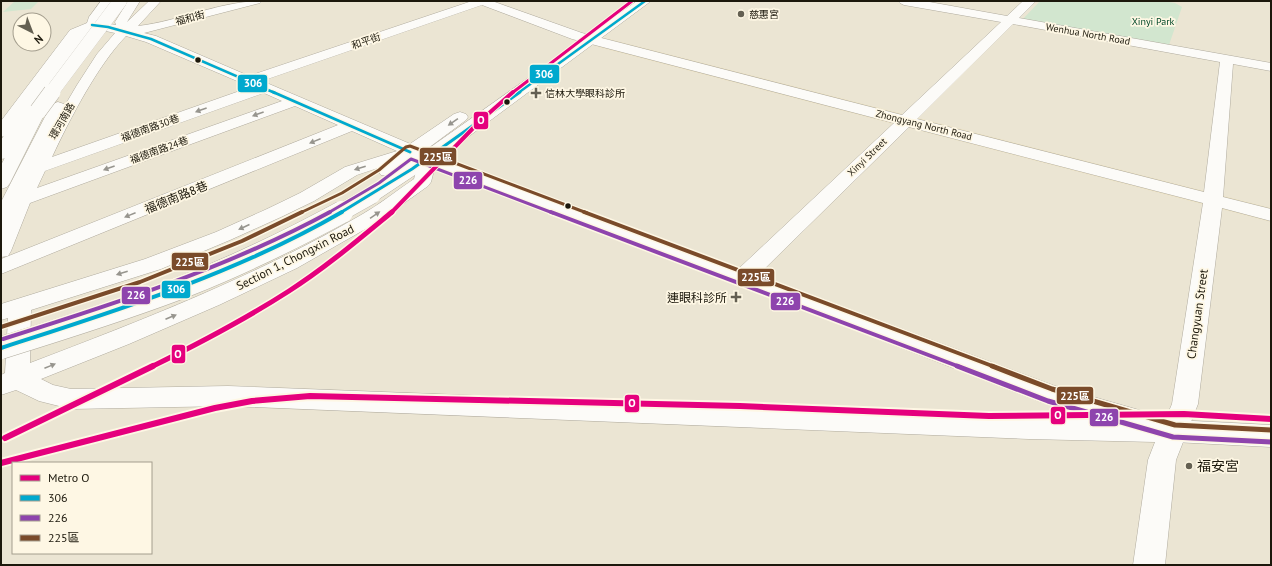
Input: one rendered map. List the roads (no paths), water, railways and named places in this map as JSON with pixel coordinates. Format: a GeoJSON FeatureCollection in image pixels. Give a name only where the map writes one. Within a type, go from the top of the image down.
{"type":"FeatureCollection","features":[{"type":"Feature","properties":{"kind":"main road"},"geometry":{"type":"LineString","coordinates":[[1,154],[31,105],[107,1]]}},
{"type":"Feature","properties":{"kind":"main road"},"geometry":{"type":"LineString","coordinates":[[87,30],[110,15],[121,1]]}},
{"type":"Feature","properties":{"kind":"main road"},"geometry":{"type":"LineString","coordinates":[[1,183],[21,142],[38,112],[121,1]]}},
{"type":"Feature","properties":{"kind":"main road"},"geometry":{"type":"LineString","coordinates":[[124,32],[121,22],[135,1]]}},
{"type":"Feature","properties":{"kind":"main road"},"geometry":{"type":"LineString","coordinates":[[1,222],[58,107],[135,1]]}},
{"type":"Feature","properties":{"kind":"main road","name":"環河南路"},"geometry":{"type":"LineString","coordinates":[[1,251],[37,168],[67,111],[110,45],[138,20],[154,1]]}},
{"type":"Feature","properties":{"kind":"main road","name":"福和街"},"geometry":{"type":"LineString","coordinates":[[124,32],[154,28],[256,1]]}},
{"type":"Feature","properties":{"kind":"main road","name":"Zhongyang North Road"},"geometry":{"type":"LineString","coordinates":[[482,1],[584,38],[1271,215]]}},
{"type":"Feature","properties":{"kind":"main road","name":"和平街"},"geometry":{"type":"LineString","coordinates":[[249,81],[482,1]]}},
{"type":"Feature","properties":{"kind":"main road"},"geometry":{"type":"LineString","coordinates":[[584,38],[628,1]]}},
{"type":"Feature","properties":{"kind":"main road"},"geometry":{"type":"LineString","coordinates":[[1,348],[160,296],[206,278],[273,249],[330,219],[365,192],[584,38],[645,1]]}},
{"type":"Feature","properties":{"kind":"main road","name":"Wenhua North Road"},"geometry":{"type":"LineString","coordinates":[[904,1],[926,2],[1010,20],[1271,67]]}},
{"type":"Feature","properties":{"kind":"main road","name":"Xinyi Street"},"geometry":{"type":"LineString","coordinates":[[742,278],[1030,1]]}},
{"type":"Feature","properties":{"kind":"main road"},"geometry":{"type":"LineString","coordinates":[[1,132],[75,33],[108,27],[151,39],[419,155],[1050,395],[1174,431]]}},
{"type":"Feature","properties":{"kind":"main road"},"geometry":{"type":"LineString","coordinates":[[1,170],[12,145],[44,95],[95,31],[87,30]]}},
{"type":"Feature","properties":{"kind":"main road","name":"Changyuan Street"},"geometry":{"type":"LineString","coordinates":[[1149,565],[1162,460],[1185,404],[1213,200],[1227,59]]}},
{"type":"Feature","properties":{"kind":"main road","name":"福德南路30巷"},"geometry":{"type":"LineString","coordinates":[[37,168],[264,88]]}},
{"type":"Feature","properties":{"kind":"main road","name":"福德南路24巷"},"geometry":{"type":"LineString","coordinates":[[23,199],[295,101]]}},
{"type":"Feature","properties":{"kind":"main road","name":"福德南路8巷"},"geometry":{"type":"LineString","coordinates":[[1,268],[351,126]]}},
{"type":"Feature","properties":{"kind":"main road"},"geometry":{"type":"LineString","coordinates":[[419,155],[351,171],[307,196],[216,239],[153,264],[10,309],[9,382],[48,394],[71,399],[228,396],[1030,428],[1174,431],[1271,436]]}},
{"type":"Feature","properties":{"kind":"main road","name":"Section 1, Chongxin Road"},"geometry":{"type":"LineString","coordinates":[[9,382],[121,338],[211,300],[289,263],[370,219],[422,182],[419,155]]}},
{"type":"Feature","properties":{"kind":"main road"},"geometry":{"type":"LineString","coordinates":[[1,333],[132,292],[190,270],[365,192]]}},
{"type":"Feature","properties":{"kind":"metro line","name":"O"},"geometry":{"type":"LineString","coordinates":[[5,438],[207,340],[289,291],[342,253],[392,212],[479,122],[508,96],[632,1]]}},
{"type":"Feature","properties":{"kind":"metro line","name":"O"},"geometry":{"type":"LineString","coordinates":[[1,463],[215,408],[252,401],[310,396],[740,406],[989,416],[1184,414],[1271,419]]}},
{"type":"Feature","properties":{"kind":"place","name":"慈惠宮"},"geometry":{"type":"Point","coordinates":[741,14]}},
{"type":"Feature","properties":{"kind":"place","name":"信林大學眼科診所"},"geometry":{"type":"Point","coordinates":[536,93]}},
{"type":"Feature","properties":{"kind":"place","name":"連眼科診所"},"geometry":{"type":"Point","coordinates":[736,297]}},
{"type":"Feature","properties":{"kind":"place","name":"福安宮"},"geometry":{"type":"Point","coordinates":[1189,466]}},
{"type":"Feature","properties":{"kind":"park label","name":"Xinyi Park"},"geometry":{"type":"Point","coordinates":[1153,21]}}]}
